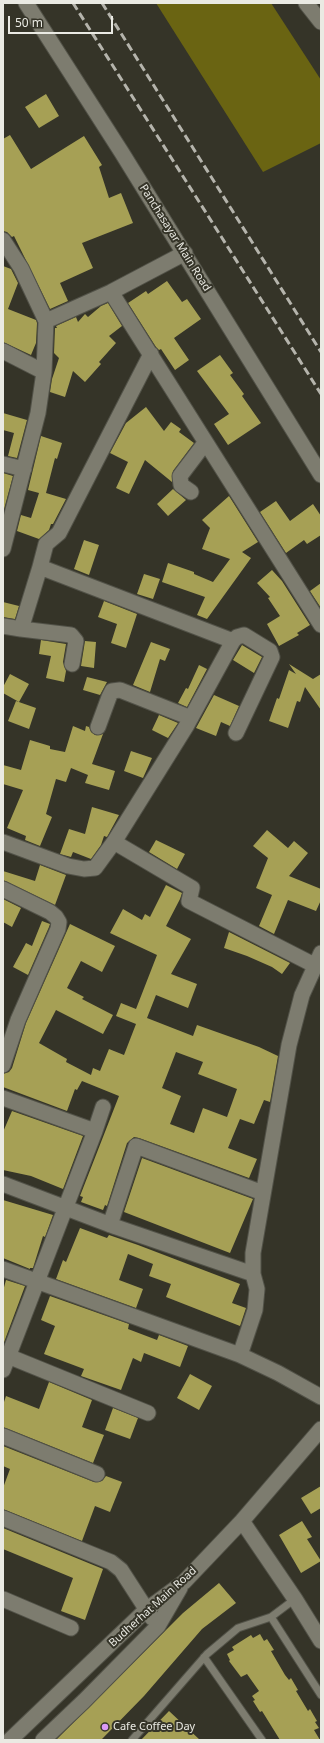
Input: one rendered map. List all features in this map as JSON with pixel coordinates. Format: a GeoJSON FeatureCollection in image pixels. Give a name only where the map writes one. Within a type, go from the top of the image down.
{"type":"FeatureCollection","features":[{"type":"Feature","properties":{"kind":"street","name":"Panchasayar Main Road"},"geometry":{"type":"LineString","coordinates":[[26,3],[185,254],[321,476]]}},
{"type":"Feature","properties":{"kind":"street"},"geometry":{"type":"LineString","coordinates":[[306,3],[321,22]]}},
{"type":"Feature","properties":{"kind":"street"},"geometry":{"type":"LineString","coordinates":[[3,240],[21,268],[46,321],[44,372],[38,413],[6,531],[3,549]]}},
{"type":"Feature","properties":{"kind":"street"},"geometry":{"type":"LineString","coordinates":[[46,321],[111,292],[185,254]]}},
{"type":"Feature","properties":{"kind":"street"},"geometry":{"type":"LineString","coordinates":[[111,292],[321,625]]}},
{"type":"Feature","properties":{"kind":"street"},"geometry":{"type":"LineString","coordinates":[[3,351],[44,372]]}},
{"type":"Feature","properties":{"kind":"street"},"geometry":{"type":"LineString","coordinates":[[20,629],[46,544],[59,533],[150,354]]}},
{"type":"Feature","properties":{"kind":"street"},"geometry":{"type":"LineString","coordinates":[[190,492],[181,485],[180,476],[205,443]]}},
{"type":"Feature","properties":{"kind":"street"},"geometry":{"type":"LineString","coordinates":[[3,464],[24,469]]}},
{"type":"Feature","properties":{"kind":"street"},"geometry":{"type":"LineString","coordinates":[[40,567],[233,641]]}},
{"type":"Feature","properties":{"kind":"street"},"geometry":{"type":"LineString","coordinates":[[3,626],[71,635],[76,641],[72,664]]}},
{"type":"Feature","properties":{"kind":"street"},"geometry":{"type":"LineString","coordinates":[[3,842],[68,866],[84,869],[95,868],[114,842],[191,718],[233,641],[237,637],[244,635],[270,650],[272,657],[236,733]]}},
{"type":"Feature","properties":{"kind":"street"},"geometry":{"type":"LineString","coordinates":[[98,727],[112,691],[120,690],[191,718]]}},
{"type":"Feature","properties":{"kind":"street"},"geometry":{"type":"LineString","coordinates":[[114,842],[192,888],[189,901],[318,959],[302,994],[289,1045],[262,1193],[253,1253],[253,1274],[257,1289],[255,1310],[240,1355]]}},
{"type":"Feature","properties":{"kind":"street"},"geometry":{"type":"LineString","coordinates":[[3,890],[50,912],[56,916],[59,922],[58,929],[18,1020],[4,1060]]}},
{"type":"Feature","properties":{"kind":"street"},"geometry":{"type":"LineString","coordinates":[[3,1098],[96,1131]]}},
{"type":"Feature","properties":{"kind":"street"},"geometry":{"type":"LineString","coordinates":[[103,1107],[96,1131],[5,1360],[148,1413]]}},
{"type":"Feature","properties":{"kind":"street"},"geometry":{"type":"LineString","coordinates":[[110,1225],[136,1146],[262,1193]]}},
{"type":"Feature","properties":{"kind":"street"},"geometry":{"type":"LineString","coordinates":[[3,1184],[110,1225],[253,1274]]}},
{"type":"Feature","properties":{"kind":"street"},"geometry":{"type":"LineString","coordinates":[[3,1269],[240,1355],[264,1366],[321,1397]]}},
{"type":"Feature","properties":{"kind":"street","name":"Budherhat Main Road"},"geometry":{"type":"LineString","coordinates":[[10,1740],[146,1610],[184,1582],[242,1521],[320,1434]]}},
{"type":"Feature","properties":{"kind":"street"},"geometry":{"type":"LineString","coordinates":[[3,1436],[51,1457],[97,1474]]}},
{"type":"Feature","properties":{"kind":"street"},"geometry":{"type":"LineString","coordinates":[[3,1518],[111,1562],[121,1570],[158,1626]]}},
{"type":"Feature","properties":{"kind":"street"},"geometry":{"type":"LineString","coordinates":[[242,1521],[295,1599],[321,1641]]}},
{"type":"Feature","properties":{"kind":"street"},"geometry":{"type":"LineString","coordinates":[[43,1740],[158,1626],[184,1582]]}},
{"type":"Feature","properties":{"kind":"street"},"geometry":{"type":"LineString","coordinates":[[3,1599],[71,1628]]}},
{"type":"Feature","properties":{"kind":"lane"},"geometry":{"type":"LineString","coordinates":[[132,1740],[204,1657],[238,1628],[271,1618],[295,1599]]}},
{"type":"Feature","properties":{"kind":"lane"},"geometry":{"type":"LineString","coordinates":[[271,1618],[321,1695]]}},
{"type":"Feature","properties":{"kind":"lane"},"geometry":{"type":"LineString","coordinates":[[204,1657],[262,1740]]}},
{"type":"Feature","properties":{"kind":"shaded area"},"geometry":{"type":"Polygon","coordinates":[[[156,3],[271,3],[321,80],[321,143],[263,172],[156,3]]]}},
{"type":"Feature","properties":{"kind":"building"},"geometry":{"type":"Polygon","coordinates":[[[46,94],[59,116],[39,128],[25,107],[46,94]]]}},
{"type":"Feature","properties":{"kind":"building"},"geometry":{"type":"Polygon","coordinates":[[[10,135],[31,169],[84,136],[102,165],[99,167],[109,198],[121,193],[133,223],[82,243],[93,268],[60,283],[68,301],[50,309],[14,236],[12,237],[7,232],[3,231],[3,139],[10,135]]]}},
{"type":"Feature","properties":{"kind":"building"},"geometry":{"type":"Polygon","coordinates":[[[3,266],[11,269],[18,283],[8,309],[36,320],[37,323],[36,343],[31,355],[3,342],[3,266]]]}},
{"type":"Feature","properties":{"kind":"building"},"geometry":{"type":"Polygon","coordinates":[[[167,281],[182,302],[187,299],[201,319],[174,338],[189,360],[175,370],[161,349],[159,350],[156,347],[128,303],[146,291],[148,294],[167,281]]]}},
{"type":"Feature","properties":{"kind":"building"},"geometry":{"type":"Polygon","coordinates":[[[108,303],[122,326],[109,336],[116,343],[99,362],[101,364],[85,382],[73,371],[65,397],[50,392],[52,379],[59,358],[54,353],[56,326],[76,317],[78,322],[85,314],[88,317],[101,306],[108,303]]]}},
{"type":"Feature","properties":{"kind":"building"},"geometry":{"type":"Polygon","coordinates":[[[220,355],[233,373],[230,375],[244,394],[242,396],[261,423],[228,445],[214,424],[229,414],[197,371],[220,355]]]}},
{"type":"Feature","properties":{"kind":"building"},"geometry":{"type":"Polygon","coordinates":[[[146,407],[164,431],[171,422],[181,429],[179,432],[194,443],[173,471],[172,482],[145,460],[129,494],[116,488],[128,462],[110,453],[126,423],[146,407]]]}},
{"type":"Feature","properties":{"kind":"building"},"geometry":{"type":"Polygon","coordinates":[[[3,413],[27,420],[17,458],[8,456],[14,433],[3,430],[3,413]]]}},
{"type":"Feature","properties":{"kind":"building"},"geometry":{"type":"Polygon","coordinates":[[[41,436],[62,443],[57,459],[55,458],[46,493],[66,499],[49,530],[39,539],[17,531],[21,515],[31,518],[39,493],[28,490],[41,436]]]}},
{"type":"Feature","properties":{"kind":"building"},"geometry":{"type":"Polygon","coordinates":[[[3,473],[13,476],[3,513],[3,473]]]}},
{"type":"Feature","properties":{"kind":"building"},"geometry":{"type":"Polygon","coordinates":[[[173,489],[186,500],[168,516],[157,504],[173,489]]]}},
{"type":"Feature","properties":{"kind":"building"},"geometry":{"type":"Polygon","coordinates":[[[229,496],[258,542],[242,552],[251,558],[207,619],[197,615],[205,597],[162,582],[168,563],[194,572],[194,574],[213,582],[230,559],[202,549],[210,528],[202,520],[229,496]]]}},
{"type":"Feature","properties":{"kind":"building"},"geometry":{"type":"Polygon","coordinates":[[[276,501],[290,521],[313,504],[321,516],[321,535],[307,544],[304,540],[286,553],[260,512],[276,501]]]}},
{"type":"Feature","properties":{"kind":"building"},"geometry":{"type":"Polygon","coordinates":[[[84,540],[99,545],[89,575],[74,569],[84,540]]]}},
{"type":"Feature","properties":{"kind":"building"},"geometry":{"type":"Polygon","coordinates":[[[272,570],[282,581],[310,625],[297,633],[299,635],[279,646],[267,624],[280,616],[268,598],[270,597],[257,583],[272,570]]]}},
{"type":"Feature","properties":{"kind":"building"},"geometry":{"type":"Polygon","coordinates":[[[144,574],[160,579],[153,599],[137,594],[144,574]]]}},
{"type":"Feature","properties":{"kind":"building"},"geometry":{"type":"Polygon","coordinates":[[[321,583],[321,608],[310,591],[321,583]]]}},
{"type":"Feature","properties":{"kind":"building"},"geometry":{"type":"Polygon","coordinates":[[[104,601],[137,614],[126,648],[111,643],[117,624],[98,617],[104,601]]]}},
{"type":"Feature","properties":{"kind":"building"},"geometry":{"type":"Polygon","coordinates":[[[3,602],[19,606],[15,619],[3,617],[3,602]]]}},
{"type":"Feature","properties":{"kind":"building"},"geometry":{"type":"Polygon","coordinates":[[[41,640],[66,644],[63,662],[66,671],[64,682],[46,678],[51,656],[39,654],[41,640]]]}},
{"type":"Feature","properties":{"kind":"building"},"geometry":{"type":"Polygon","coordinates":[[[85,641],[96,642],[94,668],[81,666],[85,641]]]}},
{"type":"Feature","properties":{"kind":"building"},"geometry":{"type":"Polygon","coordinates":[[[151,642],[170,649],[165,661],[160,659],[150,692],[133,685],[151,642]]]}},
{"type":"Feature","properties":{"kind":"building"},"geometry":{"type":"Polygon","coordinates":[[[242,645],[262,657],[254,673],[233,660],[242,645]]]}},
{"type":"Feature","properties":{"kind":"building"},"geometry":{"type":"Polygon","coordinates":[[[289,664],[313,679],[321,674],[321,710],[305,687],[300,702],[297,701],[288,728],[269,721],[277,698],[279,699],[289,670],[296,674],[289,664]]]}},
{"type":"Feature","properties":{"kind":"building"},"geometry":{"type":"Polygon","coordinates":[[[199,665],[207,669],[187,707],[178,703],[186,688],[188,689],[199,665]]]}},
{"type":"Feature","properties":{"kind":"building"},"geometry":{"type":"Polygon","coordinates":[[[10,674],[29,684],[19,702],[3,693],[3,687],[10,674]]]}},
{"type":"Feature","properties":{"kind":"building"},"geometry":{"type":"Polygon","coordinates":[[[87,677],[107,682],[100,695],[83,690],[87,677]]]}},
{"type":"Feature","properties":{"kind":"building"},"geometry":{"type":"Polygon","coordinates":[[[214,695],[239,706],[230,726],[221,722],[216,736],[196,728],[214,695]]]}},
{"type":"Feature","properties":{"kind":"building"},"geometry":{"type":"Polygon","coordinates":[[[16,701],[36,708],[29,729],[8,721],[16,701]]]}},
{"type":"Feature","properties":{"kind":"building"},"geometry":{"type":"Polygon","coordinates":[[[159,715],[178,723],[168,738],[152,730],[159,715]]]}},
{"type":"Feature","properties":{"kind":"building"},"geometry":{"type":"Polygon","coordinates":[[[73,726],[85,731],[86,726],[89,727],[91,732],[95,735],[103,734],[92,764],[115,771],[109,790],[85,783],[88,775],[71,768],[66,782],[56,779],[46,814],[52,817],[40,846],[25,840],[26,836],[7,828],[23,790],[3,784],[3,765],[21,770],[30,740],[50,746],[50,749],[65,752],[73,726]]]}},
{"type":"Feature","properties":{"kind":"building"},"geometry":{"type":"Polygon","coordinates":[[[131,751],[152,758],[143,778],[124,771],[131,751]]]}},
{"type":"Feature","properties":{"kind":"building"},"geometry":{"type":"Polygon","coordinates":[[[92,807],[119,815],[107,837],[104,836],[101,845],[91,859],[73,852],[71,857],[60,854],[69,829],[85,834],[92,807]]]}},
{"type":"Feature","properties":{"kind":"building"},"geometry":{"type":"Polygon","coordinates":[[[267,830],[288,848],[294,841],[308,853],[289,876],[321,889],[321,900],[316,911],[288,900],[274,934],[259,926],[272,895],[256,888],[268,858],[253,846],[267,830]]]}},
{"type":"Feature","properties":{"kind":"building"},"geometry":{"type":"Polygon","coordinates":[[[156,840],[185,854],[177,869],[149,852],[156,840]]]}},
{"type":"Feature","properties":{"kind":"building"},"geometry":{"type":"Polygon","coordinates":[[[40,865],[66,875],[55,905],[3,880],[3,871],[35,881],[40,865]]]}},
{"type":"Feature","properties":{"kind":"building"},"geometry":{"type":"Polygon","coordinates":[[[166,885],[182,893],[166,926],[191,939],[171,974],[197,984],[188,1008],[156,995],[147,1018],[193,1036],[197,1025],[259,1047],[278,1056],[270,1102],[264,1100],[254,1124],[240,1119],[228,1148],[257,1159],[249,1178],[134,1137],[127,1143],[107,1206],[105,1205],[103,1210],[81,1202],[83,1197],[80,1196],[119,1096],[82,1081],[77,1090],[75,1089],[67,1111],[3,1087],[3,1074],[9,1072],[12,1068],[26,1023],[70,924],[115,946],[102,972],[81,961],[67,988],[84,997],[82,999],[113,1015],[103,1034],[56,1010],[39,1043],[67,1059],[66,1062],[91,1075],[93,1068],[100,1071],[109,1049],[124,1055],[136,1024],[116,1016],[121,1003],[136,1009],[157,955],[110,933],[123,909],[142,920],[145,914],[150,917],[166,885]],[[176,1052],[162,1088],[181,1096],[170,1124],[194,1133],[203,1108],[227,1117],[237,1089],[198,1074],[203,1062],[176,1052]]]}},
{"type":"Feature","properties":{"kind":"building"},"geometry":{"type":"Polygon","coordinates":[[[3,899],[21,908],[12,927],[3,922],[3,899]]]}},
{"type":"Feature","properties":{"kind":"building"},"geometry":{"type":"Polygon","coordinates":[[[42,921],[50,924],[28,975],[13,967],[26,943],[32,946],[42,921]]]}},
{"type":"Feature","properties":{"kind":"building"},"geometry":{"type":"Polygon","coordinates":[[[229,932],[290,963],[282,974],[272,967],[224,948],[229,932]]]}},
{"type":"Feature","properties":{"kind":"building"},"geometry":{"type":"Polygon","coordinates":[[[12,1111],[83,1136],[63,1189],[31,1176],[3,1170],[3,1132],[12,1111]]]}},
{"type":"Feature","properties":{"kind":"building"},"geometry":{"type":"Polygon","coordinates":[[[142,1158],[253,1199],[230,1253],[124,1212],[142,1158]]]}},
{"type":"Feature","properties":{"kind":"building"},"geometry":{"type":"Polygon","coordinates":[[[3,1200],[53,1215],[45,1237],[43,1236],[33,1268],[30,1269],[3,1258],[3,1200]]]}},
{"type":"Feature","properties":{"kind":"building"},"geometry":{"type":"Polygon","coordinates":[[[80,1228],[107,1238],[109,1235],[138,1245],[240,1284],[232,1303],[246,1308],[240,1326],[166,1297],[171,1284],[149,1276],[153,1264],[128,1254],[119,1280],[143,1289],[136,1308],[56,1279],[63,1260],[66,1262],[80,1228]]]}},
{"type":"Feature","properties":{"kind":"building"},"geometry":{"type":"Polygon","coordinates":[[[6,1280],[25,1286],[3,1345],[3,1291],[6,1280]]]}},
{"type":"Feature","properties":{"kind":"building"},"geometry":{"type":"Polygon","coordinates":[[[50,1296],[129,1324],[128,1329],[157,1340],[159,1335],[188,1346],[180,1367],[144,1353],[141,1362],[133,1358],[121,1390],[81,1376],[84,1369],[44,1354],[55,1326],[41,1320],[50,1296]]]}},
{"type":"Feature","properties":{"kind":"building"},"geometry":{"type":"Polygon","coordinates":[[[190,1374],[212,1386],[199,1410],[177,1398],[190,1374]]]}},
{"type":"Feature","properties":{"kind":"building"},"geometry":{"type":"Polygon","coordinates":[[[49,1382],[92,1400],[82,1427],[104,1435],[93,1463],[3,1427],[3,1405],[6,1396],[39,1409],[49,1382]]]}},
{"type":"Feature","properties":{"kind":"building"},"geometry":{"type":"Polygon","coordinates":[[[113,1408],[138,1418],[130,1439],[105,1430],[113,1408]]]}},
{"type":"Feature","properties":{"kind":"building"},"geometry":{"type":"Polygon","coordinates":[[[3,1446],[94,1482],[102,1481],[106,1476],[122,1482],[110,1512],[95,1506],[82,1541],[3,1509],[3,1488],[10,1469],[3,1466],[3,1446]]]}},
{"type":"Feature","properties":{"kind":"building"},"geometry":{"type":"Polygon","coordinates":[[[321,1486],[321,1508],[311,1514],[301,1498],[321,1486]]]}},
{"type":"Feature","properties":{"kind":"building"},"geometry":{"type":"Polygon","coordinates":[[[302,1521],[312,1537],[307,1539],[321,1561],[301,1573],[279,1535],[302,1521]]]}},
{"type":"Feature","properties":{"kind":"building"},"geometry":{"type":"Polygon","coordinates":[[[3,1528],[103,1569],[85,1620],[61,1611],[73,1578],[3,1549],[3,1528]]]}},
{"type":"Feature","properties":{"kind":"building"},"geometry":{"type":"Polygon","coordinates":[[[219,1583],[236,1603],[202,1629],[144,1696],[101,1740],[56,1740],[183,1613],[219,1583]]]}},
{"type":"Feature","properties":{"kind":"building"},"geometry":{"type":"Polygon","coordinates":[[[260,1634],[264,1641],[267,1639],[274,1650],[271,1651],[285,1675],[289,1680],[291,1678],[298,1690],[296,1691],[308,1711],[310,1709],[317,1721],[315,1722],[319,1728],[314,1730],[320,1740],[280,1740],[262,1711],[260,1712],[253,1701],[255,1700],[252,1696],[259,1691],[247,1674],[241,1677],[229,1661],[230,1660],[227,1654],[234,1650],[232,1647],[251,1635],[253,1638],[260,1634]]]}},
{"type":"Feature","properties":{"kind":"building"},"geometry":{"type":"Polygon","coordinates":[[[169,1711],[200,1740],[141,1740],[169,1711]]]}},
{"type":"Feature","properties":{"kind":"railway"},"geometry":{"type":"LineString","coordinates":[[73,3],[321,394]]}},
{"type":"Feature","properties":{"kind":"railway"},"geometry":{"type":"LineString","coordinates":[[102,3],[321,352]]}},
{"type":"Feature","properties":{"kind":"place","name":"Cafe Coffee Day"},"geometry":{"type":"Point","coordinates":[105,1727]}}]}
